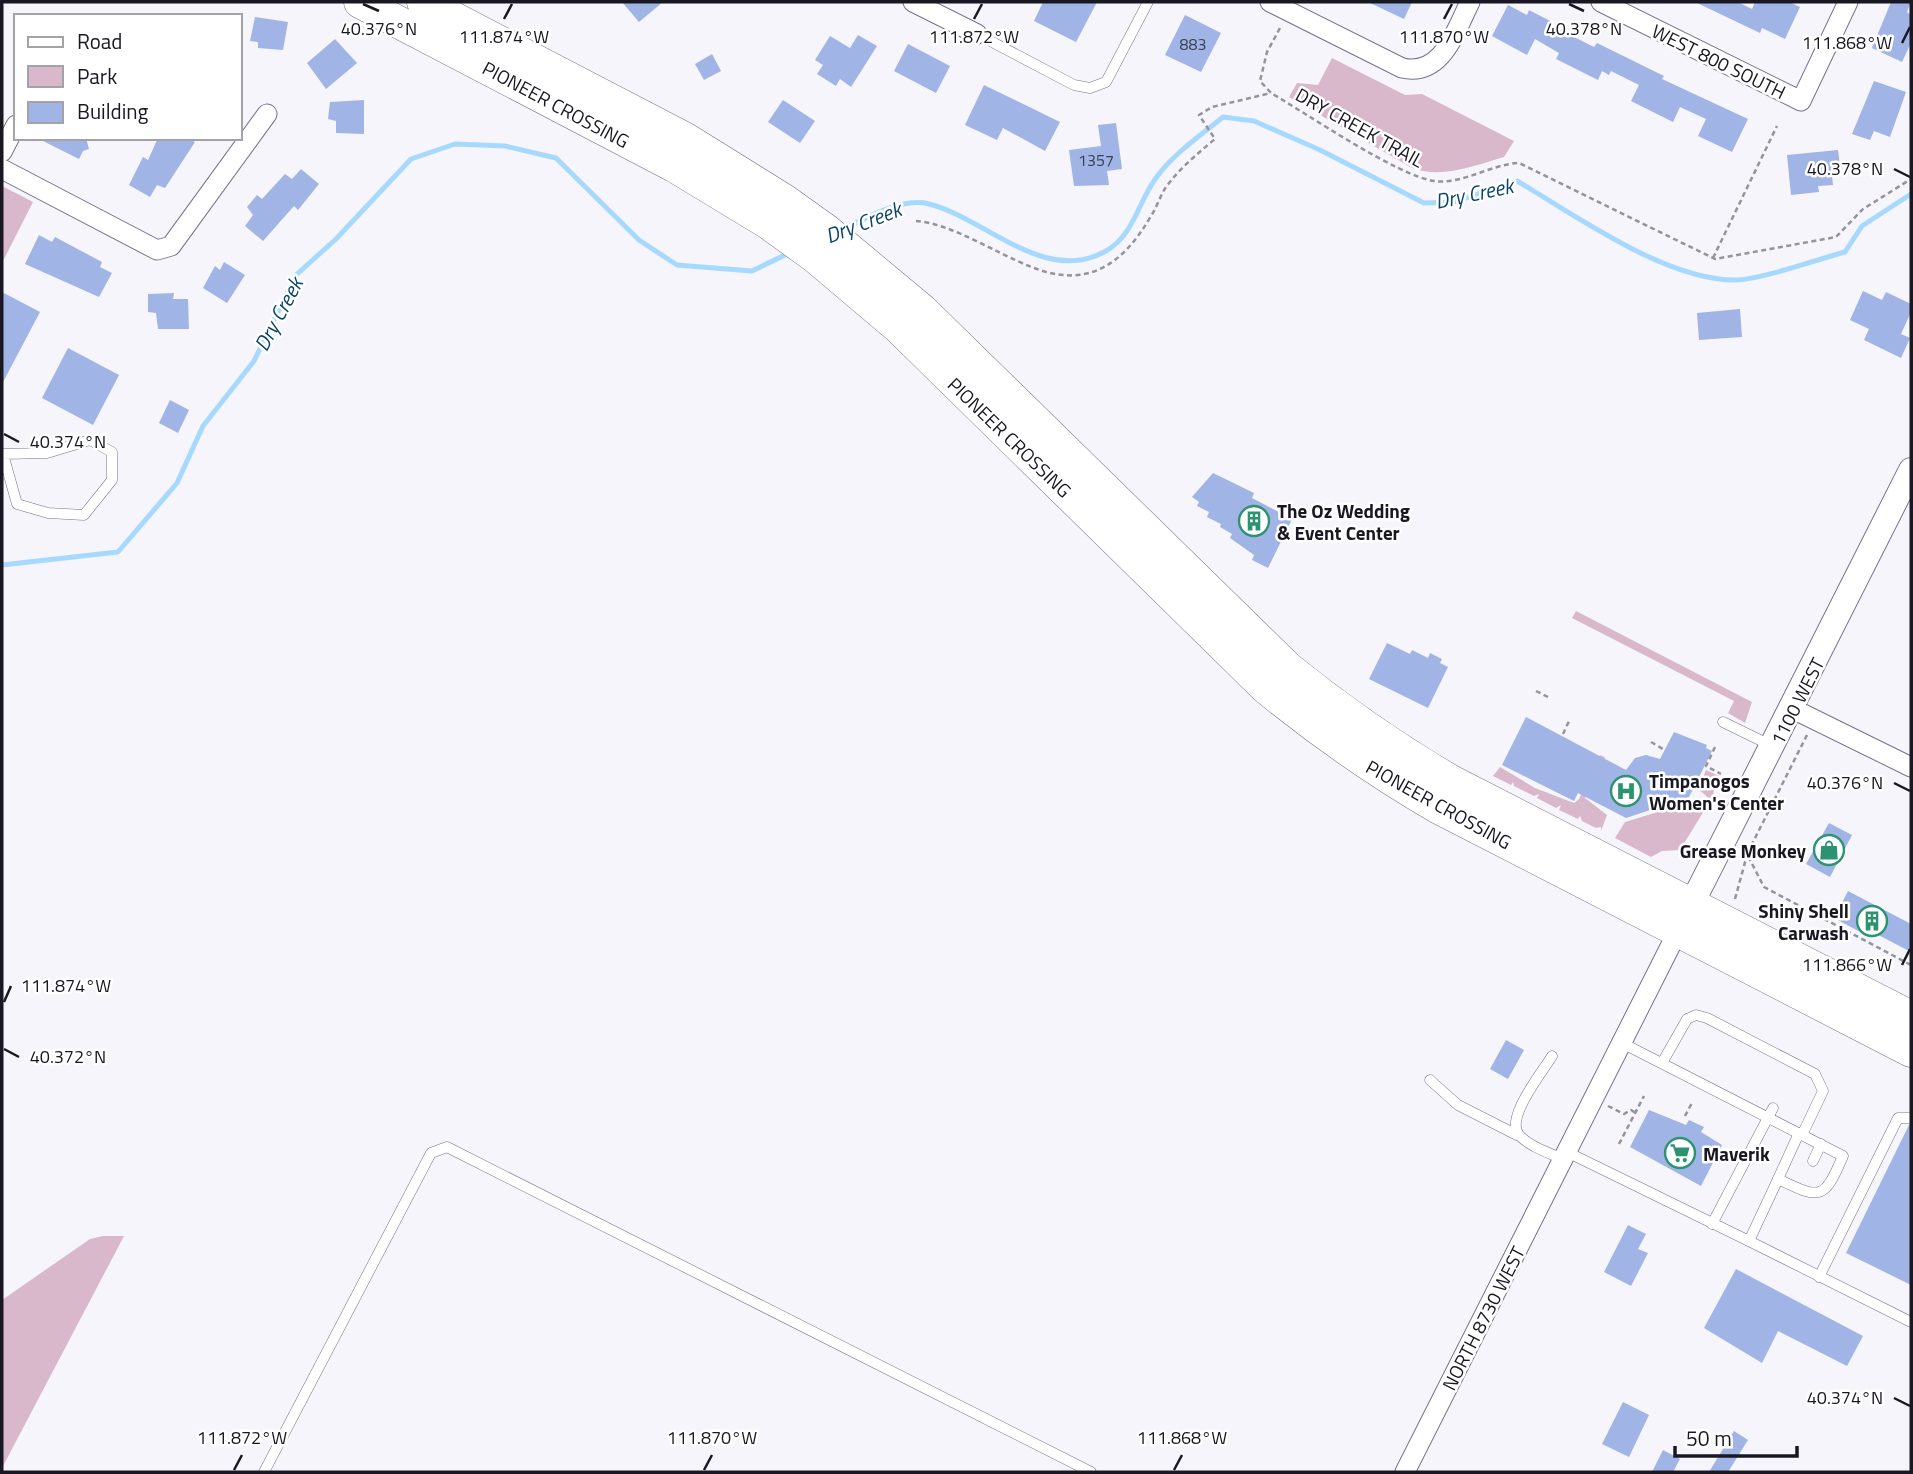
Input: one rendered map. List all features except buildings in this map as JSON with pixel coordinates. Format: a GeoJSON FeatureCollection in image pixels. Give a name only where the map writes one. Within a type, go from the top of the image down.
{"type":"FeatureCollection","features":[{"type":"Feature","properties":{"kind":"highway","name":"PIONEER CROSSING"},"geometry":{"type":"LineString","coordinates":[[360,2],[816,240],[922,310],[1288,668],[1339,709],[1396,749],[1642,896],[1685,918]]}},
{"type":"Feature","properties":{"kind":"highway","name":"PIONEER CROSSING"},"geometry":{"type":"LineString","coordinates":[[423,2],[686,139],[784,200],[816,240]]}},
{"type":"Feature","properties":{"kind":"highway"},"geometry":{"type":"LineString","coordinates":[[1685,918],[1911,1017]]}},
{"type":"Feature","properties":{"kind":"highway"},"geometry":{"type":"LineString","coordinates":[[1685,918],[1911,1051]]}},
{"type":"Feature","properties":{"kind":"street"},"geometry":{"type":"LineString","coordinates":[[913,2],[977,34]]}},
{"type":"Feature","properties":{"kind":"street"},"geometry":{"type":"LineString","coordinates":[[1270,2],[1402,68],[1425,69],[1448,45],[1470,2]]}},
{"type":"Feature","properties":{"kind":"street","name":"WEST 800 SOUTH"},"geometry":{"type":"LineString","coordinates":[[1601,2],[1801,101],[1848,2]]}},
{"type":"Feature","properties":{"kind":"street"},"geometry":{"type":"LineString","coordinates":[[2,169],[157,250],[171,246],[267,114]]}},
{"type":"Feature","properties":{"kind":"street"},"geometry":{"type":"LineString","coordinates":[[2,152],[14,129]]}},
{"type":"Feature","properties":{"kind":"street","name":"1100 WEST"},"geometry":{"type":"LineString","coordinates":[[1622,1043],[1685,918],[1786,750],[1793,709],[1911,470]]}},
{"type":"Feature","properties":{"kind":"street"},"geometry":{"type":"LineString","coordinates":[[1793,709],[1911,767]]}},
{"type":"Feature","properties":{"kind":"street","name":"NORTH 8730 WEST"},"geometry":{"type":"LineString","coordinates":[[1405,1472],[1622,1043]]}},
{"type":"Feature","properties":{"kind":"lane"},"geometry":{"type":"LineString","coordinates":[[977,34],[1074,85],[1090,88],[1106,82],[1148,2]]}},
{"type":"Feature","properties":{"kind":"lane"},"geometry":{"type":"LineString","coordinates":[[90,440],[111,452],[112,480],[84,515],[48,513],[17,504],[2,454],[47,453],[90,440]]}},
{"type":"Feature","properties":{"kind":"lane"},"geometry":{"type":"LineString","coordinates":[[1723,722],[1786,750]]}},
{"type":"Feature","properties":{"kind":"lane"},"geometry":{"type":"LineString","coordinates":[[1662,1063],[1687,1019],[1696,1015],[1792,1068],[1815,1074],[1823,1091],[1749,1241]]}},
{"type":"Feature","properties":{"kind":"lane"},"geometry":{"type":"LineString","coordinates":[[1622,1043],[1662,1063],[1696,1074],[1715,1084],[1731,1098],[1750,1108],[1770,1112],[1801,1134],[1843,1156],[1831,1184],[1823,1193],[1813,1195],[1778,1179]]}},
{"type":"Feature","properties":{"kind":"lane"},"geometry":{"type":"LineString","coordinates":[[1520,1137],[1514,1129],[1514,1120],[1552,1056]]}},
{"type":"Feature","properties":{"kind":"lane"},"geometry":{"type":"LineString","coordinates":[[1430,1080],[1458,1105],[1520,1137],[1749,1241],[1911,1322]]}},
{"type":"Feature","properties":{"kind":"lane"},"geometry":{"type":"LineString","coordinates":[[1731,1098],[1736,1088]]}},
{"type":"Feature","properties":{"kind":"lane"},"geometry":{"type":"LineString","coordinates":[[1750,1108],[1755,1098]]}},
{"type":"Feature","properties":{"kind":"lane"},"geometry":{"type":"LineString","coordinates":[[1712,1224],[1770,1112]]}},
{"type":"Feature","properties":{"kind":"lane"},"geometry":{"type":"LineString","coordinates":[[1819,1277],[1898,1118],[1911,1118]]}},
{"type":"Feature","properties":{"kind":"lane"},"geometry":{"type":"LineString","coordinates":[[1813,1161],[1821,1144]]}},
{"type":"Feature","properties":{"kind":"lane"},"geometry":{"type":"LineString","coordinates":[[264,1472],[431,1153],[446,1147],[1091,1472]]}},
{"type":"Feature","properties":{"kind":"lane"},"geometry":{"type":"LineString","coordinates":[[1800,1190],[1805,1179]]}},
{"type":"Feature","properties":{"kind":"path"},"geometry":{"type":"LineString","coordinates":[[1271,93],[1260,81],[1261,69],[1280,29]]}},
{"type":"Feature","properties":{"kind":"path","name":"DRY CREEK TRAIL"},"geometry":{"type":"LineString","coordinates":[[916,221],[930,222],[950,229],[1045,273],[1073,277],[1096,273],[1114,261],[1135,241],[1164,191],[1184,164],[1215,138],[1199,115],[1212,107],[1271,93],[1416,175],[1435,181],[1452,180],[1502,163],[1519,163],[1713,258]]}},
{"type":"Feature","properties":{"kind":"path"},"geometry":{"type":"LineString","coordinates":[[1713,258],[1777,126]]}},
{"type":"Feature","properties":{"kind":"path"},"geometry":{"type":"LineString","coordinates":[[1713,258],[1836,237],[1863,209],[1911,179]]}},
{"type":"Feature","properties":{"kind":"path"},"geometry":{"type":"LineString","coordinates":[[1536,691],[1548,697]]}},
{"type":"Feature","properties":{"kind":"path"},"geometry":{"type":"LineString","coordinates":[[1563,734],[1570,719]]}},
{"type":"Feature","properties":{"kind":"path"},"geometry":{"type":"LineString","coordinates":[[1651,742],[1663,749]]}},
{"type":"Feature","properties":{"kind":"path"},"geometry":{"type":"LineString","coordinates":[[1715,747],[1706,766],[1721,774]]}},
{"type":"Feature","properties":{"kind":"path"},"geometry":{"type":"LineString","coordinates":[[1734,902],[1747,854],[1786,750]]}},
{"type":"Feature","properties":{"kind":"path"},"geometry":{"type":"LineString","coordinates":[[1747,854],[1764,887],[1911,965]]}},
{"type":"Feature","properties":{"kind":"path"},"geometry":{"type":"LineString","coordinates":[[1619,1144],[1644,1096]]}},
{"type":"Feature","properties":{"kind":"path"},"geometry":{"type":"LineString","coordinates":[[1685,1116],[1693,1101]]}},
{"type":"Feature","properties":{"kind":"path"},"geometry":{"type":"LineString","coordinates":[[1608,1106],[1624,1114],[1631,1123]]}},
{"type":"Feature","properties":{"kind":"path"},"geometry":{"type":"LineString","coordinates":[[1624,1114],[1631,1110],[1636,1113]]}},
{"type":"Feature","properties":{"kind":"green space"},"geometry":{"type":"Polygon","coordinates":[[[1332,58],[1405,95],[1422,94],[1514,141],[1504,157],[1469,167],[1446,172],[1412,168],[1289,97],[1297,83],[1318,85],[1332,58]]]}},
{"type":"Feature","properties":{"kind":"green space"},"geometry":{"type":"Polygon","coordinates":[[[2,186],[33,202],[2,263],[2,186]]]}},
{"type":"Feature","properties":{"kind":"green space"},"geometry":{"type":"Polygon","coordinates":[[[1576,611],[1752,702],[1745,723],[1728,713],[1734,701],[1572,618],[1576,611]]]}},
{"type":"Feature","properties":{"kind":"green space"},"geometry":{"type":"Polygon","coordinates":[[[1600,755],[1605,757],[1585,798],[1607,815],[1601,831],[1601,827],[1596,828],[1582,821],[1580,816],[1578,819],[1559,810],[1561,805],[1556,808],[1537,798],[1539,794],[1534,796],[1514,786],[1513,782],[1511,785],[1493,776],[1500,767],[1535,788],[1574,803],[1579,799],[1600,755]]]}},
{"type":"Feature","properties":{"kind":"green space"},"geometry":{"type":"Polygon","coordinates":[[[1706,770],[1719,776],[1711,800],[1698,789],[1706,770]]]}},
{"type":"Feature","properties":{"kind":"green space"},"geometry":{"type":"Polygon","coordinates":[[[1693,801],[1707,806],[1680,850],[1662,851],[1651,857],[1615,838],[1625,822],[1693,801]]]}},
{"type":"Feature","properties":{"kind":"green space"},"geometry":{"type":"Polygon","coordinates":[[[124,1236],[2,1468],[2,1300],[90,1239],[124,1236]]]}},
{"type":"Feature","properties":{"kind":"waterway","name":"Dry Creek"},"geometry":{"type":"LineString","coordinates":[[843,229],[896,206],[907,203],[929,204],[950,211],[1038,255],[1060,260],[1083,260],[1106,251],[1123,236],[1163,169],[1223,117],[1254,121],[1320,150],[1424,203],[1454,202],[1517,181],[1622,244],[1651,258],[1708,277],[1746,279],[1845,252],[1862,226],[1911,194]]}},
{"type":"Feature","properties":{"kind":"waterway","name":"Dry Creek"},"geometry":{"type":"LineString","coordinates":[[2,565],[118,552],[177,483],[203,426],[254,361],[296,275],[336,239],[411,159],[455,144],[505,146],[556,158],[639,240],[677,265],[752,271],[789,253]]}},
{"type":"Feature","properties":{"kind":"place","name":"The Oz Wedding & Event Center"},"geometry":{"type":"Point","coordinates":[1254,521]}},
{"type":"Feature","properties":{"kind":"place","name":"Timpanogos Women's Center"},"geometry":{"type":"Point","coordinates":[1626,791]}},
{"type":"Feature","properties":{"kind":"place","name":"Grease Monkey"},"geometry":{"type":"Point","coordinates":[1829,850]}},
{"type":"Feature","properties":{"kind":"place","name":"Shiny Shell Carwash"},"geometry":{"type":"Point","coordinates":[1872,921]}},
{"type":"Feature","properties":{"kind":"place","name":"Maverik"},"geometry":{"type":"Point","coordinates":[1680,1153]}}]}
